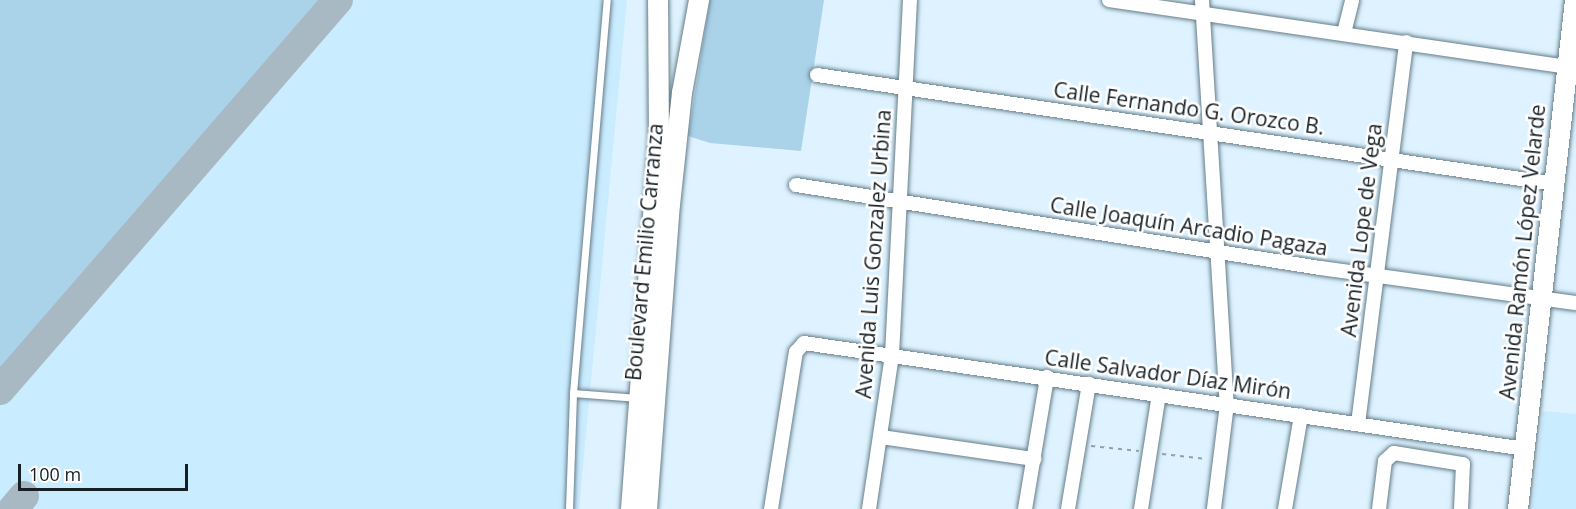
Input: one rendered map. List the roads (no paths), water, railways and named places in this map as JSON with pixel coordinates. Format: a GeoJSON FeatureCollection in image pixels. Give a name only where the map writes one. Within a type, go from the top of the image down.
{"type":"FeatureCollection","features":[{"type":"Feature","properties":{"kind":"street","name":"Boulevard Emilio Carranza"},"geometry":{"type":"LineString","coordinates":[[647,509],[648,399],[659,138],[658,0]]}},
{"type":"Feature","properties":{"kind":"street","name":"Boulevard Emilio Carranza"},"geometry":{"type":"LineString","coordinates":[[631,509],[648,399],[682,93],[699,0]]}},
{"type":"Feature","properties":{"kind":"street","name":"Avenida Luis Gonzalez Urbina"},"geometry":{"type":"LineString","coordinates":[[869,509],[892,355],[910,0]]}},
{"type":"Feature","properties":{"kind":"street"},"geometry":{"type":"LineString","coordinates":[[1109,0],[1203,6],[1344,33],[1567,67]]}},
{"type":"Feature","properties":{"kind":"street"},"geometry":{"type":"LineString","coordinates":[[1344,33],[1352,0]]}},
{"type":"Feature","properties":{"kind":"street","name":"Avenida Ramón López Velarde"},"geometry":{"type":"LineString","coordinates":[[1518,509],[1575,0]]}},
{"type":"Feature","properties":{"kind":"street"},"geometry":{"type":"LineString","coordinates":[[1203,6],[1216,252],[1227,404],[1214,509]]}},
{"type":"Feature","properties":{"kind":"street","name":"Avenida Lope de Vega"},"geometry":{"type":"LineString","coordinates":[[1358,424],[1406,42]]}},
{"type":"Feature","properties":{"kind":"street","name":"Calle Fernando G. Orozco B."},"geometry":{"type":"LineString","coordinates":[[817,75],[1554,184]]}},
{"type":"Feature","properties":{"kind":"street","name":"Calle Joaquín Arcadio Pagaza"},"geometry":{"type":"LineString","coordinates":[[796,185],[1216,252],[1576,303]]}},
{"type":"Feature","properties":{"kind":"street","name":"Calle Salvador Díaz Mirón"},"geometry":{"type":"LineString","coordinates":[[771,509],[796,352],[804,343],[1525,449]]}},
{"type":"Feature","properties":{"kind":"street"},"geometry":{"type":"LineString","coordinates":[[1025,509],[1047,377]]}},
{"type":"Feature","properties":{"kind":"street"},"geometry":{"type":"LineString","coordinates":[[1068,509],[1089,384]]}},
{"type":"Feature","properties":{"kind":"street"},"geometry":{"type":"LineString","coordinates":[[1141,509],[1159,394]]}},
{"type":"Feature","properties":{"kind":"street"},"geometry":{"type":"LineString","coordinates":[[1285,509],[1300,415]]}},
{"type":"Feature","properties":{"kind":"street"},"geometry":{"type":"LineString","coordinates":[[881,437],[1034,459]]}},
{"type":"Feature","properties":{"kind":"street"},"geometry":{"type":"LineString","coordinates":[[1379,509],[1385,461],[1394,453],[1463,464],[1461,509]]}},
{"type":"Feature","properties":{"kind":"lane"},"geometry":{"type":"LineString","coordinates":[[569,509],[573,393],[607,0]]}},
{"type":"Feature","properties":{"kind":"lane"},"geometry":{"type":"LineString","coordinates":[[573,393],[648,399]]}}]}
